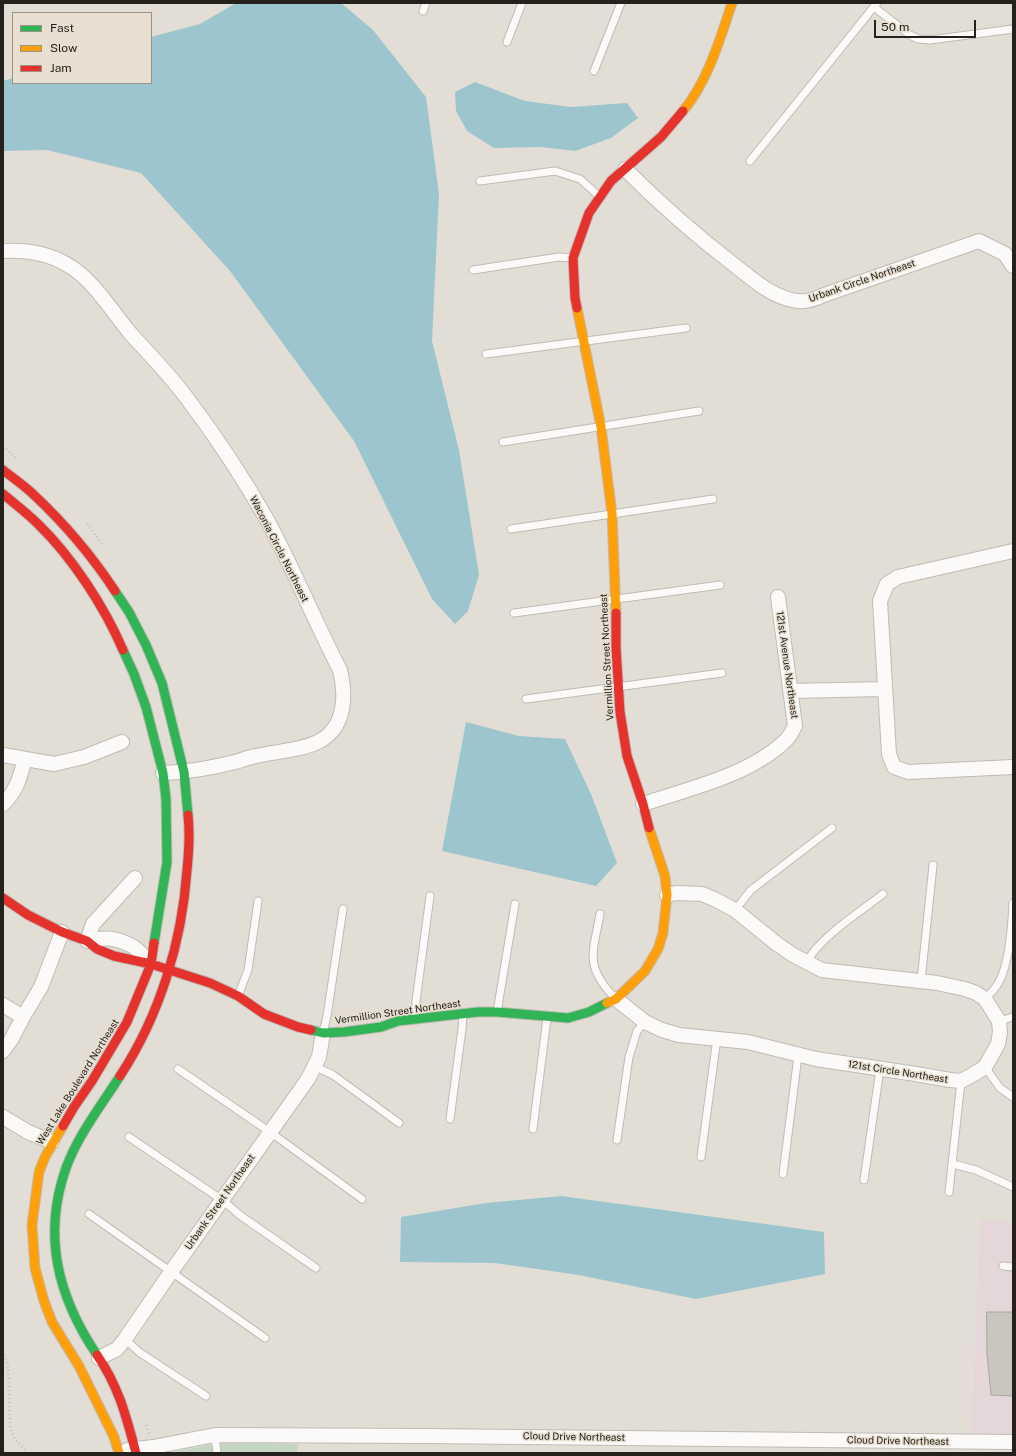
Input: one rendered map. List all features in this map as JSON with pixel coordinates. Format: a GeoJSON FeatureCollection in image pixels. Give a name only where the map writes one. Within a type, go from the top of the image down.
{"type":"FeatureCollection","features":[{"type":"Feature","properties":{"kind":"street","name":"Vermillion Street Northeast"},"geometry":{"type":"LineString","coordinates":[[151,964],[210,982],[238,996],[264,1014],[298,1027],[323,1033],[344,1032],[416,1018],[463,1013],[497,1012],[547,1018],[568,1018],[589,1012],[616,999],[645,971],[658,950],[663,933],[666,895],[665,876],[651,837],[643,804],[627,756],[620,712],[616,648],[616,600],[612,514],[600,427],[575,298],[573,258],[590,213],[599,196],[611,181],[661,137],[688,105],[709,68],[732,3]]}},
{"type":"Feature","properties":{"kind":"street","name":"Urbank Circle Northeast"},"geometry":{"type":"LineString","coordinates":[[624,169],[696,235],[768,291],[792,300],[809,301],[979,241],[1005,254],[1013,266]]}},
{"type":"Feature","properties":{"kind":"street","name":"Waconia Circle Northeast"},"geometry":{"type":"LineString","coordinates":[[3,251],[27,251],[44,254],[73,269],[87,280],[119,320],[186,396],[210,429],[266,519],[340,670],[344,686],[340,718],[334,731],[325,739],[307,746],[255,756],[235,762],[184,772],[163,773]]}},
{"type":"Feature","properties":{"kind":"street"},"geometry":{"type":"LineString","coordinates":[[3,470],[33,494],[79,542],[108,580],[129,612],[162,683],[184,772],[190,833],[185,901],[169,970],[154,1010],[135,1053],[82,1134],[66,1168],[55,1211],[55,1244],[58,1271],[68,1303],[83,1334],[99,1358],[118,1392],[136,1451]]}},
{"type":"Feature","properties":{"kind":"street","name":"West Lake Boulevard Northeast"},"geometry":{"type":"LineString","coordinates":[[3,494],[38,524],[59,547],[94,594],[118,638],[134,674],[146,707],[163,773],[166,799],[167,862],[151,964],[127,1022],[110,1052],[74,1107],[44,1157],[39,1172],[32,1225],[35,1268],[44,1301],[52,1322],[91,1390],[114,1437],[119,1452]]}},
{"type":"Feature","properties":{"kind":"street"},"geometry":{"type":"LineString","coordinates":[[1013,551],[898,577],[887,584],[880,601],[889,754],[894,767],[908,772],[1013,767]]}},
{"type":"Feature","properties":{"kind":"street","name":"121st Avenue Northeast"},"geometry":{"type":"LineString","coordinates":[[643,804],[693,788],[751,764],[765,757],[786,741],[795,726],[778,597]]}},
{"type":"Feature","properties":{"kind":"street"},"geometry":{"type":"LineString","coordinates":[[790,691],[885,689]]}},
{"type":"Feature","properties":{"kind":"street"},"geometry":{"type":"LineString","coordinates":[[3,755],[54,764],[84,757],[122,742]]}},
{"type":"Feature","properties":{"kind":"street"},"geometry":{"type":"LineString","coordinates":[[3,804],[13,794],[18,784],[24,759]]}},
{"type":"Feature","properties":{"kind":"street"},"geometry":{"type":"LineString","coordinates":[[87,941],[93,924],[135,878]]}},
{"type":"Feature","properties":{"kind":"street"},"geometry":{"type":"LineString","coordinates":[[666,895],[676,893],[702,894],[735,910],[777,944],[806,963],[822,970],[921,981],[965,989],[976,993],[985,999],[999,1021]]}},
{"type":"Feature","properties":{"kind":"street"},"geometry":{"type":"LineString","coordinates":[[3,898],[28,915],[62,932],[87,941],[101,937],[131,945],[151,964]]}},
{"type":"Feature","properties":{"kind":"street"},"geometry":{"type":"LineString","coordinates":[[3,1051],[11,1040],[41,987],[62,932]]}},
{"type":"Feature","properties":{"kind":"street","name":"121st Circle Northeast"},"geometry":{"type":"LineString","coordinates":[[616,999],[645,1022],[662,1030],[679,1035],[748,1042],[798,1056],[962,1081],[985,1066],[998,1044],[1000,1032],[999,1021]]}},
{"type":"Feature","properties":{"kind":"street"},"geometry":{"type":"LineString","coordinates":[[3,1005],[23,1017]]}},
{"type":"Feature","properties":{"kind":"street","name":"Urbank Street Northeast"},"geometry":{"type":"LineString","coordinates":[[99,1358],[117,1349],[125,1339],[308,1079],[319,1057],[323,1033]]}},
{"type":"Feature","properties":{"kind":"street"},"geometry":{"type":"LineString","coordinates":[[3,1117],[28,1132],[52,1142]]}},
{"type":"Feature","properties":{"kind":"street","name":"Cloud Drive Northeast"},"geometry":{"type":"LineString","coordinates":[[119,1452],[136,1451],[215,1435],[425,1436],[833,1447],[1013,1442]]}},
{"type":"Feature","properties":{"kind":"lane"},"geometry":{"type":"LineString","coordinates":[[423,11],[426,3]]}},
{"type":"Feature","properties":{"kind":"lane"},"geometry":{"type":"LineString","coordinates":[[507,42],[522,3]]}},
{"type":"Feature","properties":{"kind":"lane"},"geometry":{"type":"LineString","coordinates":[[594,71],[620,3]]}},
{"type":"Feature","properties":{"kind":"lane"},"geometry":{"type":"LineString","coordinates":[[750,161],[876,5],[900,28],[918,39],[930,40],[1013,29]]}},
{"type":"Feature","properties":{"kind":"lane"},"geometry":{"type":"LineString","coordinates":[[480,180],[555,171],[580,179],[599,196]]}},
{"type":"Feature","properties":{"kind":"lane"},"geometry":{"type":"LineString","coordinates":[[473,270],[559,257],[573,258]]}},
{"type":"Feature","properties":{"kind":"lane"},"geometry":{"type":"LineString","coordinates":[[486,354],[584,340],[686,328]]}},
{"type":"Feature","properties":{"kind":"lane"},"geometry":{"type":"LineString","coordinates":[[503,442],[699,411]]}},
{"type":"Feature","properties":{"kind":"lane"},"geometry":{"type":"LineString","coordinates":[[511,529],[713,499]]}},
{"type":"Feature","properties":{"kind":"lane"},"geometry":{"type":"LineString","coordinates":[[514,614],[720,585]]}},
{"type":"Feature","properties":{"kind":"lane"},"geometry":{"type":"LineString","coordinates":[[526,699],[722,673]]}},
{"type":"Feature","properties":{"kind":"lane"},"geometry":{"type":"LineString","coordinates":[[735,910],[751,890],[832,828]]}},
{"type":"Feature","properties":{"kind":"lane"},"geometry":{"type":"LineString","coordinates":[[921,981],[933,865]]}},
{"type":"Feature","properties":{"kind":"lane"},"geometry":{"type":"LineString","coordinates":[[806,963],[810,955],[824,941],[883,894]]}},
{"type":"Feature","properties":{"kind":"lane"},"geometry":{"type":"LineString","coordinates":[[416,1018],[416,1001],[430,896]]}},
{"type":"Feature","properties":{"kind":"lane"},"geometry":{"type":"LineString","coordinates":[[238,996],[248,970],[258,901]]}},
{"type":"Feature","properties":{"kind":"lane"},"geometry":{"type":"LineString","coordinates":[[985,999],[1000,981],[1004,969],[1012,932],[1013,903]]}},
{"type":"Feature","properties":{"kind":"lane"},"geometry":{"type":"LineString","coordinates":[[497,1012],[515,904]]}},
{"type":"Feature","properties":{"kind":"lane"},"geometry":{"type":"LineString","coordinates":[[323,1033],[327,1016],[343,909]]}},
{"type":"Feature","properties":{"kind":"lane"},"geometry":{"type":"LineString","coordinates":[[600,914],[592,957],[601,983],[616,999]]}},
{"type":"Feature","properties":{"kind":"lane"},"geometry":{"type":"LineString","coordinates":[[450,1119],[463,1013]]}},
{"type":"Feature","properties":{"kind":"lane"},"geometry":{"type":"LineString","coordinates":[[999,1021],[1013,1017]]}},
{"type":"Feature","properties":{"kind":"lane"},"geometry":{"type":"LineString","coordinates":[[533,1129],[547,1018]]}},
{"type":"Feature","properties":{"kind":"lane"},"geometry":{"type":"LineString","coordinates":[[617,1140],[628,1057],[637,1031],[645,1022]]}},
{"type":"Feature","properties":{"kind":"lane"},"geometry":{"type":"LineString","coordinates":[[701,1157],[716,1038]]}},
{"type":"Feature","properties":{"kind":"lane"},"geometry":{"type":"LineString","coordinates":[[783,1174],[798,1056]]}},
{"type":"Feature","properties":{"kind":"lane"},"geometry":{"type":"LineString","coordinates":[[314,1066],[333,1075],[399,1123]]}},
{"type":"Feature","properties":{"kind":"lane"},"geometry":{"type":"LineString","coordinates":[[985,1066],[1000,1088],[1013,1098]]}},
{"type":"Feature","properties":{"kind":"lane"},"geometry":{"type":"LineString","coordinates":[[178,1069],[270,1132],[362,1199]]}},
{"type":"Feature","properties":{"kind":"lane"},"geometry":{"type":"LineString","coordinates":[[864,1180],[880,1069]]}},
{"type":"Feature","properties":{"kind":"lane"},"geometry":{"type":"LineString","coordinates":[[949,1192],[962,1081]]}},
{"type":"Feature","properties":{"kind":"lane"},"geometry":{"type":"LineString","coordinates":[[129,1137],[222,1200],[241,1216],[316,1268]]}},
{"type":"Feature","properties":{"kind":"lane"},"geometry":{"type":"LineString","coordinates":[[953,1164],[976,1170],[1013,1187]]}},
{"type":"Feature","properties":{"kind":"lane"},"geometry":{"type":"LineString","coordinates":[[88,1214],[265,1338]]}},
{"type":"Feature","properties":{"kind":"lane"},"geometry":{"type":"LineString","coordinates":[[1003,1266],[1013,1267]]}},
{"type":"Feature","properties":{"kind":"lane"},"geometry":{"type":"LineString","coordinates":[[125,1339],[139,1352],[206,1396]]}},
{"type":"Feature","properties":{"kind":"lane"},"geometry":{"type":"LineString","coordinates":[[215,1435],[217,1453]]}},
{"type":"Feature","properties":{"kind":"path"},"geometry":{"type":"LineString","coordinates":[[3,1351],[8,1365],[10,1428],[15,1439],[28,1453]]}},
{"type":"Feature","properties":{"kind":"shaded area"},"geometry":{"type":"Polygon","coordinates":[[[980,1219],[1013,1222],[1013,1434],[972,1434],[980,1219]]]}},
{"type":"Feature","properties":{"kind":"green space"},"geometry":{"type":"Polygon","coordinates":[[[214,1444],[298,1444],[297,1453],[169,1453],[214,1444]]]}},
{"type":"Feature","properties":{"kind":"water"},"geometry":{"type":"Polygon","coordinates":[[[236,3],[341,3],[373,30],[426,97],[439,194],[432,341],[459,450],[479,575],[468,611],[455,624],[432,599],[354,441],[230,271],[141,173],[47,150],[3,151],[3,81],[12,78],[12,84],[152,84],[152,37],[200,24],[236,3]]]}},
{"type":"Feature","properties":{"kind":"water"},"geometry":{"type":"Polygon","coordinates":[[[475,82],[525,101],[571,107],[627,103],[638,118],[611,138],[575,151],[541,147],[494,148],[467,131],[456,111],[455,92],[475,82]]]}},
{"type":"Feature","properties":{"kind":"water"},"geometry":{"type":"Polygon","coordinates":[[[466,722],[519,736],[565,739],[591,794],[617,863],[596,886],[442,851],[466,722]]]}},
{"type":"Feature","properties":{"kind":"water"},"geometry":{"type":"Polygon","coordinates":[[[561,1196],[824,1232],[825,1274],[696,1299],[579,1275],[495,1263],[400,1262],[401,1217],[486,1203],[561,1196]]]}},
{"type":"Feature","properties":{"kind":"building"},"geometry":{"type":"Polygon","coordinates":[[[987,1312],[1013,1312],[1013,1396],[991,1395],[987,1353],[987,1312]]]}},
{"type":"Feature","properties":{"kind":"traffic: fast"},"geometry":{"type":"LineString","coordinates":[[115,591],[129,612],[146,645],[162,683],[184,772],[188,815]]}},
{"type":"Feature","properties":{"kind":"traffic: fast"},"geometry":{"type":"LineString","coordinates":[[123,650],[134,674],[146,707],[163,773],[166,799],[167,862],[154,943]]}},
{"type":"Feature","properties":{"kind":"traffic: fast"},"geometry":{"type":"LineString","coordinates":[[311,1030],[323,1033],[344,1032],[381,1027],[398,1021],[478,1012],[497,1012],[568,1018],[589,1012],[607,1003]]}},
{"type":"Feature","properties":{"kind":"traffic: fast"},"geometry":{"type":"LineString","coordinates":[[97,1355],[83,1333],[72,1311],[64,1288],[58,1265],[55,1242],[55,1218],[59,1193],[71,1156],[83,1132],[120,1076]]}},
{"type":"Feature","properties":{"kind":"traffic: slow"},"geometry":{"type":"LineString","coordinates":[[683,111],[700,87],[718,45],[732,3]]}},
{"type":"Feature","properties":{"kind":"traffic: slow"},"geometry":{"type":"LineString","coordinates":[[577,308],[601,427],[612,514],[616,613]]}},
{"type":"Feature","properties":{"kind":"traffic: slow"},"geometry":{"type":"LineString","coordinates":[[607,1003],[616,999],[645,971],[658,949],[663,933],[667,895],[665,876],[649,828]]}},
{"type":"Feature","properties":{"kind":"traffic: slow"},"geometry":{"type":"LineString","coordinates":[[63,1126],[45,1157],[39,1172],[32,1225],[35,1268],[44,1301],[52,1322],[79,1366],[114,1437],[119,1453]]}},
{"type":"Feature","properties":{"kind":"traffic: jam"},"geometry":{"type":"LineString","coordinates":[[577,308],[573,258],[589,213],[611,181],[661,137],[683,111]]}},
{"type":"Feature","properties":{"kind":"traffic: jam"},"geometry":{"type":"LineString","coordinates":[[3,470],[23,485],[56,517],[97,565],[115,591]]}},
{"type":"Feature","properties":{"kind":"traffic: jam"},"geometry":{"type":"LineString","coordinates":[[3,494],[38,524],[63,551],[97,599],[123,650]]}},
{"type":"Feature","properties":{"kind":"traffic: jam"},"geometry":{"type":"LineString","coordinates":[[616,613],[616,648],[620,712],[627,756],[643,804],[649,828]]}},
{"type":"Feature","properties":{"kind":"traffic: jam"},"geometry":{"type":"LineString","coordinates":[[120,1076],[147,1028],[167,977],[174,951],[184,897],[189,849],[188,815]]}},
{"type":"Feature","properties":{"kind":"traffic: jam"},"geometry":{"type":"LineString","coordinates":[[3,898],[28,915],[62,932],[87,941],[97,949],[114,956],[151,964],[210,983],[238,996],[264,1014],[298,1027],[311,1030]]}},
{"type":"Feature","properties":{"kind":"traffic: jam"},"geometry":{"type":"LineString","coordinates":[[63,1126],[127,1022],[151,964],[154,943]]}},
{"type":"Feature","properties":{"kind":"traffic: jam"},"geometry":{"type":"LineString","coordinates":[[97,1355],[105,1367],[121,1402],[136,1453]]}}]}
